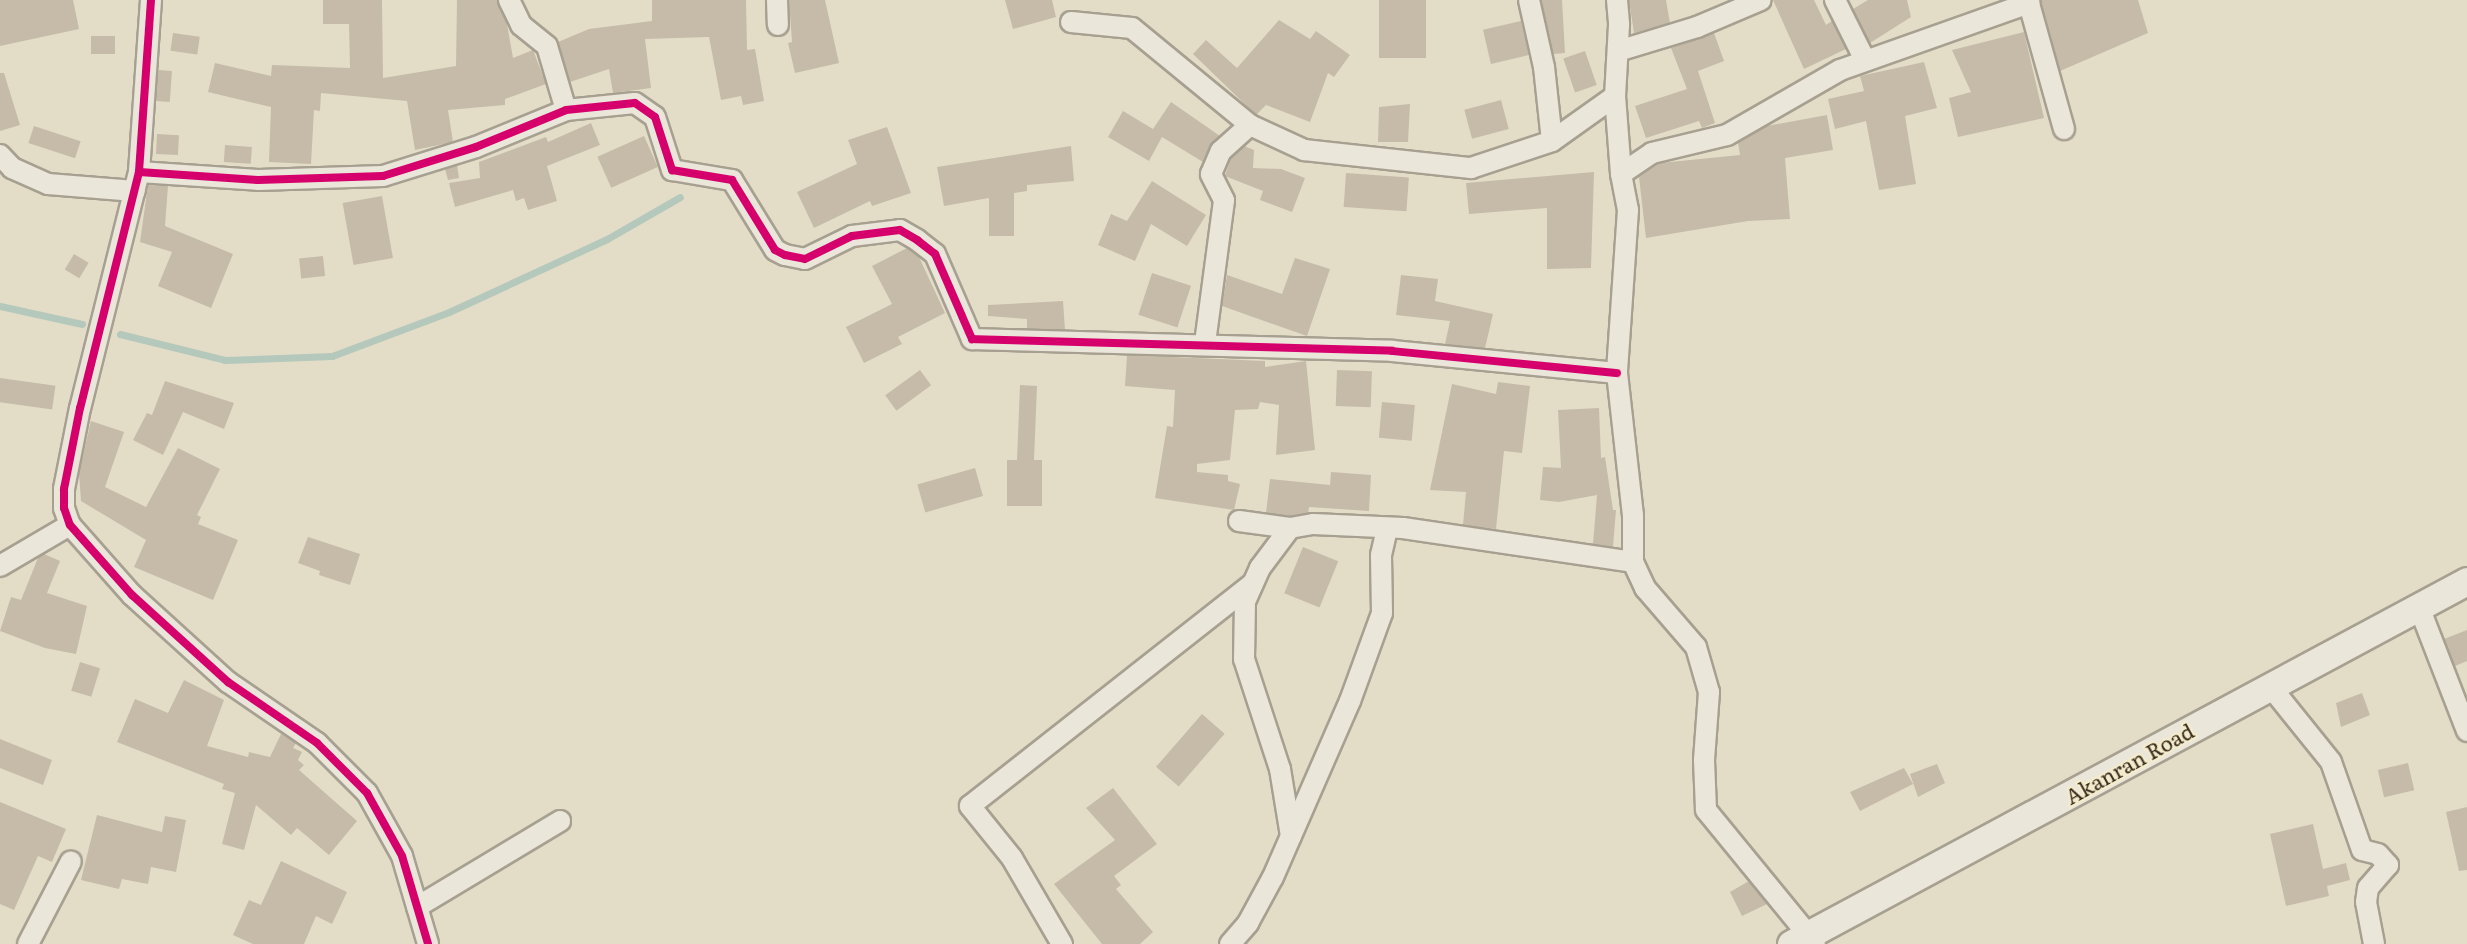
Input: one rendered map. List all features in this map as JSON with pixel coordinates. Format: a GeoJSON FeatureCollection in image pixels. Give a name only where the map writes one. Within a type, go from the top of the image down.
{"type":"FeatureCollection","features":[{"type":"Feature","properties":{"kind":"main road","name":"Akanran Road"},"geometry":{"type":"LineString","coordinates":[[1805,940],[2467,581]]}},
{"type":"Feature","properties":{"kind":"street"},"geometry":{"type":"LineString","coordinates":[[151,0],[139,172],[80,408],[64,489],[67,517],[132,595],[228,682],[317,743],[367,793],[402,856],[428,944]]}},
{"type":"Feature","properties":{"kind":"street"},"geometry":{"type":"LineString","coordinates":[[509,0],[520,25],[547,46],[566,110]]}},
{"type":"Feature","properties":{"kind":"street"},"geometry":{"type":"LineString","coordinates":[[777,0],[778,25]]}},
{"type":"Feature","properties":{"kind":"street"},"geometry":{"type":"LineString","coordinates":[[1528,0],[1544,67],[1552,141]]}},
{"type":"Feature","properties":{"kind":"street"},"geometry":{"type":"LineString","coordinates":[[1617,0],[1618,51],[1615,96],[1621,174],[1628,210],[1617,373],[1633,515],[1633,562],[1645,588],[1696,647],[1708,692],[1704,760],[1706,810],[1805,940]]}},
{"type":"Feature","properties":{"kind":"street"},"geometry":{"type":"LineString","coordinates":[[1618,51],[1697,27],[1761,0]]}},
{"type":"Feature","properties":{"kind":"street"},"geometry":{"type":"LineString","coordinates":[[1835,0],[1862,54],[1862,62]]}},
{"type":"Feature","properties":{"kind":"street"},"geometry":{"type":"LineString","coordinates":[[1621,174],[1652,153],[1727,135],[1840,70],[2028,2],[2064,129]]}},
{"type":"Feature","properties":{"kind":"street"},"geometry":{"type":"LineString","coordinates":[[1071,22],[1132,27],[1250,125],[1304,150],[1471,168],[1552,141],[1615,96]]}},
{"type":"Feature","properties":{"kind":"street"},"geometry":{"type":"LineString","coordinates":[[139,172],[258,180],[383,176],[476,147],[566,110],[635,104],[655,117],[672,170],[732,180],[775,250],[785,255],[805,259],[852,236],[900,230],[934,254],[972,339],[1205,343],[1392,351],[1617,373]]}},
{"type":"Feature","properties":{"kind":"street"},"geometry":{"type":"LineString","coordinates":[[1205,343],[1224,200],[1211,174],[1221,151],[1250,125]]}},
{"type":"Feature","properties":{"kind":"street"},"geometry":{"type":"LineString","coordinates":[[1620,142],[1652,153]]}},
{"type":"Feature","properties":{"kind":"street"},"geometry":{"type":"LineString","coordinates":[[0,155],[12,168],[48,184],[135,191]]}},
{"type":"Feature","properties":{"kind":"street"},"geometry":{"type":"LineString","coordinates":[[0,566],[52,536],[67,517]]}},
{"type":"Feature","properties":{"kind":"street"},"geometry":{"type":"LineString","coordinates":[[1239,521],[1290,528],[1312,524],[1387,528],[1633,562]]}},
{"type":"Feature","properties":{"kind":"street"},"geometry":{"type":"LineString","coordinates":[[1290,528],[1260,568],[1245,602],[1244,659],[1280,769],[1291,836]]}},
{"type":"Feature","properties":{"kind":"street"},"geometry":{"type":"LineString","coordinates":[[1230,944],[1248,923],[1291,836],[1350,701],[1382,613],[1381,555],[1387,528]]}},
{"type":"Feature","properties":{"kind":"street"},"geometry":{"type":"LineString","coordinates":[[1062,944],[1012,858],[970,806],[1252,584]]}},
{"type":"Feature","properties":{"kind":"street"},"geometry":{"type":"LineString","coordinates":[[2419,607],[2467,731]]}},
{"type":"Feature","properties":{"kind":"street"},"geometry":{"type":"LineString","coordinates":[[2270,686],[2331,762],[2362,850],[2379,854],[2388,865],[2368,888],[2366,902],[2374,944]]}},
{"type":"Feature","properties":{"kind":"street"},"geometry":{"type":"LineString","coordinates":[[417,907],[560,821]]}},
{"type":"Feature","properties":{"kind":"street"},"geometry":{"type":"LineString","coordinates":[[28,944],[71,861]]}},
{"type":"Feature","properties":{"kind":"building"},"geometry":{"type":"Polygon","coordinates":[[[0,0],[73,0],[79,29],[0,46],[0,0]]]}},
{"type":"Feature","properties":{"kind":"building"},"geometry":{"type":"Polygon","coordinates":[[[323,0],[382,0],[383,78],[456,66],[457,0],[497,0],[507,24],[513,58],[533,50],[546,84],[505,99],[505,105],[448,110],[453,142],[415,150],[407,101],[321,93],[320,111],[314,110],[311,164],[269,162],[271,107],[208,92],[215,63],[271,76],[272,65],[350,68],[349,24],[323,24],[323,0]]]}},
{"type":"Feature","properties":{"kind":"building"},"geometry":{"type":"Polygon","coordinates":[[[652,0],[746,0],[747,50],[755,49],[764,101],[743,105],[741,96],[721,100],[709,37],[645,39],[651,88],[613,93],[609,69],[570,82],[558,42],[589,29],[652,21],[652,0]]]}},
{"type":"Feature","properties":{"kind":"building"},"geometry":{"type":"Polygon","coordinates":[[[789,0],[825,0],[839,63],[795,73],[788,43],[792,42],[789,0]]]}},
{"type":"Feature","properties":{"kind":"building"},"geometry":{"type":"Polygon","coordinates":[[[1005,0],[1052,0],[1056,17],[1013,29],[1005,0]]]}},
{"type":"Feature","properties":{"kind":"building"},"geometry":{"type":"Polygon","coordinates":[[[1379,0],[1426,0],[1426,58],[1379,58],[1379,0]]]}},
{"type":"Feature","properties":{"kind":"building"},"geometry":{"type":"Polygon","coordinates":[[[1541,0],[1562,0],[1565,53],[1553,54],[1541,0]]]}},
{"type":"Feature","properties":{"kind":"building"},"geometry":{"type":"Polygon","coordinates":[[[1629,0],[1666,0],[1670,23],[1634,33],[1629,0]]]}},
{"type":"Feature","properties":{"kind":"building"},"geometry":{"type":"Polygon","coordinates":[[[1773,0],[1814,0],[1826,25],[1832,21],[1846,49],[1804,69],[1773,0]]]}},
{"type":"Feature","properties":{"kind":"building"},"geometry":{"type":"Polygon","coordinates":[[[1868,0],[1907,0],[1911,17],[1870,43],[1853,9],[1868,0]]]}},
{"type":"Feature","properties":{"kind":"building"},"geometry":{"type":"Polygon","coordinates":[[[2040,0],[2138,0],[2148,33],[2060,71],[2040,0]]]}},
{"type":"Feature","properties":{"kind":"building"},"geometry":{"type":"Polygon","coordinates":[[[1279,20],[1310,39],[1316,31],[1350,55],[1334,77],[1328,73],[1310,122],[1266,105],[1256,115],[1193,54],[1206,40],[1237,68],[1279,20]]]}},
{"type":"Feature","properties":{"kind":"building"},"geometry":{"type":"Polygon","coordinates":[[[1521,21],[1529,55],[1491,64],[1483,30],[1521,21]]]}},
{"type":"Feature","properties":{"kind":"building"},"geometry":{"type":"Polygon","coordinates":[[[2024,32],[2044,118],[1958,137],[1949,98],[1971,92],[1952,50],[2024,32]]]}},
{"type":"Feature","properties":{"kind":"building"},"geometry":{"type":"Polygon","coordinates":[[[173,33],[200,37],[197,55],[170,51],[173,33]]]}},
{"type":"Feature","properties":{"kind":"building"},"geometry":{"type":"Polygon","coordinates":[[[1714,33],[1724,61],[1698,71],[1715,123],[1702,128],[1699,121],[1646,138],[1635,106],[1687,89],[1671,48],[1714,33]]]}},
{"type":"Feature","properties":{"kind":"building"},"geometry":{"type":"Polygon","coordinates":[[[91,36],[115,36],[115,54],[91,54],[91,36]]]}},
{"type":"Feature","properties":{"kind":"building"},"geometry":{"type":"Polygon","coordinates":[[[1585,51],[1597,85],[1575,93],[1563,58],[1585,51]]]}},
{"type":"Feature","properties":{"kind":"building"},"geometry":{"type":"Polygon","coordinates":[[[1924,62],[1937,108],[1905,116],[1916,184],[1879,190],[1866,121],[1835,129],[1828,99],[1864,91],[1860,76],[1924,62]]]}},
{"type":"Feature","properties":{"kind":"building"},"geometry":{"type":"Polygon","coordinates":[[[158,70],[172,71],[170,102],[156,101],[158,70]]]}},
{"type":"Feature","properties":{"kind":"building"},"geometry":{"type":"Polygon","coordinates":[[[0,73],[4,73],[20,125],[0,131],[0,73]]]}},
{"type":"Feature","properties":{"kind":"building"},"geometry":{"type":"Polygon","coordinates":[[[1501,100],[1509,129],[1472,139],[1464,110],[1501,100]]]}},
{"type":"Feature","properties":{"kind":"building"},"geometry":{"type":"Polygon","coordinates":[[[1171,102],[1220,136],[1203,162],[1162,137],[1149,161],[1108,137],[1123,111],[1153,129],[1171,102]]]}},
{"type":"Feature","properties":{"kind":"building"},"geometry":{"type":"Polygon","coordinates":[[[1410,104],[1408,142],[1378,142],[1379,107],[1410,104]]]}},
{"type":"Feature","properties":{"kind":"building"},"geometry":{"type":"Polygon","coordinates":[[[1827,115],[1833,150],[1785,158],[1790,219],[1748,221],[1646,238],[1639,177],[1660,163],[1740,155],[1738,143],[1767,126],[1827,115]]]}},
{"type":"Feature","properties":{"kind":"building"},"geometry":{"type":"Polygon","coordinates":[[[591,123],[600,145],[547,166],[557,201],[528,210],[524,198],[516,201],[513,190],[455,207],[449,183],[480,178],[479,162],[546,137],[548,142],[591,123]]]}},
{"type":"Feature","properties":{"kind":"building"},"geometry":{"type":"Polygon","coordinates":[[[34,126],[81,141],[75,158],[28,143],[34,126]]]}},
{"type":"Feature","properties":{"kind":"building"},"geometry":{"type":"Polygon","coordinates":[[[887,127],[911,193],[872,206],[870,201],[814,228],[797,192],[857,164],[848,140],[887,127]]]}},
{"type":"Feature","properties":{"kind":"building"},"geometry":{"type":"Polygon","coordinates":[[[157,134],[179,135],[178,155],[156,154],[157,134]]]}},
{"type":"Feature","properties":{"kind":"building"},"geometry":{"type":"Polygon","coordinates":[[[644,136],[658,167],[611,188],[597,157],[644,136]]]}},
{"type":"Feature","properties":{"kind":"building"},"geometry":{"type":"Polygon","coordinates":[[[225,145],[252,147],[251,164],[224,162],[225,145]]]}},
{"type":"Feature","properties":{"kind":"building"},"geometry":{"type":"Polygon","coordinates":[[[1071,146],[1074,181],[1027,185],[1027,191],[1014,193],[1014,236],[989,236],[989,198],[944,206],[937,167],[1071,146]]]}},
{"type":"Feature","properties":{"kind":"building"},"geometry":{"type":"Polygon","coordinates":[[[1244,146],[1254,150],[1253,168],[1281,169],[1305,178],[1292,212],[1260,200],[1263,191],[1225,176],[1231,158],[1244,146]]]}},
{"type":"Feature","properties":{"kind":"building"},"geometry":{"type":"Polygon","coordinates":[[[457,165],[459,178],[448,180],[445,169],[457,165]]]}},
{"type":"Feature","properties":{"kind":"building"},"geometry":{"type":"Polygon","coordinates":[[[1594,172],[1591,268],[1547,269],[1547,208],[1469,214],[1466,183],[1594,172]]]}},
{"type":"Feature","properties":{"kind":"building"},"geometry":{"type":"Polygon","coordinates":[[[1346,173],[1409,177],[1406,211],[1344,207],[1346,173]]]}},
{"type":"Feature","properties":{"kind":"building"},"geometry":{"type":"Polygon","coordinates":[[[1152,181],[1206,215],[1187,246],[1151,224],[1135,261],[1098,245],[1111,214],[1127,221],[1152,181]]]}},
{"type":"Feature","properties":{"kind":"building"},"geometry":{"type":"Polygon","coordinates":[[[148,185],[168,186],[165,226],[233,254],[211,308],[158,286],[172,252],[140,242],[148,185]]]}},
{"type":"Feature","properties":{"kind":"building"},"geometry":{"type":"Polygon","coordinates":[[[382,196],[393,258],[354,265],[343,203],[382,196]]]}},
{"type":"Feature","properties":{"kind":"building"},"geometry":{"type":"Polygon","coordinates":[[[907,248],[919,257],[945,313],[898,337],[902,344],[864,363],[846,327],[892,304],[872,266],[907,248]]]}},
{"type":"Feature","properties":{"kind":"building"},"geometry":{"type":"Polygon","coordinates":[[[74,254],[89,263],[79,278],[65,269],[74,254]]]}},
{"type":"Feature","properties":{"kind":"building"},"geometry":{"type":"Polygon","coordinates":[[[323,256],[325,276],[301,278],[299,259],[323,256]]]}},
{"type":"Feature","properties":{"kind":"building"},"geometry":{"type":"Polygon","coordinates":[[[1295,258],[1330,269],[1307,336],[1222,306],[1227,275],[1282,294],[1295,258]]]}},
{"type":"Feature","properties":{"kind":"building"},"geometry":{"type":"Polygon","coordinates":[[[1152,273],[1191,286],[1177,328],[1138,315],[1152,273]]]}},
{"type":"Feature","properties":{"kind":"building"},"geometry":{"type":"Polygon","coordinates":[[[1401,275],[1438,279],[1435,301],[1493,314],[1485,348],[1445,344],[1450,321],[1396,315],[1401,275]]]}},
{"type":"Feature","properties":{"kind":"building"},"geometry":{"type":"Polygon","coordinates":[[[1063,301],[1065,330],[1027,329],[1027,319],[988,316],[988,305],[1063,301]]]}},
{"type":"Feature","properties":{"kind":"building"},"geometry":{"type":"Polygon","coordinates":[[[1127,355],[1265,361],[1265,367],[1306,361],[1315,450],[1276,455],[1279,405],[1260,402],[1258,409],[1235,410],[1230,460],[1197,464],[1197,472],[1228,475],[1228,481],[1240,484],[1234,510],[1155,498],[1167,426],[1173,427],[1175,390],[1125,386],[1127,355]]]}},
{"type":"Feature","properties":{"kind":"building"},"geometry":{"type":"Polygon","coordinates":[[[920,370],[931,385],[896,411],[885,395],[920,370]]]}},
{"type":"Feature","properties":{"kind":"building"},"geometry":{"type":"Polygon","coordinates":[[[1337,370],[1372,371],[1371,407],[1336,406],[1337,370]]]}},
{"type":"Feature","properties":{"kind":"building"},"geometry":{"type":"Polygon","coordinates":[[[0,378],[55,386],[52,410],[0,402],[0,378]]]}},
{"type":"Feature","properties":{"kind":"building"},"geometry":{"type":"Polygon","coordinates":[[[165,381],[234,403],[224,429],[183,412],[163,455],[133,440],[147,413],[152,415],[165,381]]]}},
{"type":"Feature","properties":{"kind":"building"},"geometry":{"type":"Polygon","coordinates":[[[1498,382],[1530,386],[1522,453],[1504,451],[1496,529],[1463,525],[1466,492],[1430,490],[1452,384],[1496,394],[1498,382]]]}},
{"type":"Feature","properties":{"kind":"building"},"geometry":{"type":"Polygon","coordinates":[[[1020,385],[1037,386],[1034,460],[1042,460],[1042,506],[1007,506],[1007,460],[1017,460],[1020,385]]]}},
{"type":"Feature","properties":{"kind":"building"},"geometry":{"type":"Polygon","coordinates":[[[1382,402],[1415,405],[1412,441],[1379,438],[1382,402]]]}},
{"type":"Feature","properties":{"kind":"building"},"geometry":{"type":"Polygon","coordinates":[[[1599,408],[1601,458],[1605,457],[1613,510],[1616,510],[1613,547],[1593,544],[1597,495],[1559,502],[1540,500],[1543,467],[1561,468],[1558,410],[1599,408]]]}},
{"type":"Feature","properties":{"kind":"building"},"geometry":{"type":"Polygon","coordinates":[[[91,421],[124,432],[105,487],[146,507],[178,448],[220,469],[197,515],[201,517],[198,524],[238,540],[213,600],[134,567],[146,540],[81,501],[79,473],[91,421]]]}},
{"type":"Feature","properties":{"kind":"building"},"geometry":{"type":"Polygon","coordinates":[[[975,468],[983,496],[925,512],[917,485],[975,468]]]}},
{"type":"Feature","properties":{"kind":"building"},"geometry":{"type":"Polygon","coordinates":[[[1331,472],[1371,475],[1369,511],[1309,507],[1308,513],[1290,516],[1266,513],[1270,479],[1330,485],[1331,472]]]}},
{"type":"Feature","properties":{"kind":"building"},"geometry":{"type":"Polygon","coordinates":[[[308,537],[360,554],[350,585],[319,575],[320,571],[298,563],[308,537]]]}},
{"type":"Feature","properties":{"kind":"building"},"geometry":{"type":"Polygon","coordinates":[[[1303,547],[1338,561],[1320,608],[1284,593],[1303,547]]]}},
{"type":"Feature","properties":{"kind":"building"},"geometry":{"type":"Polygon","coordinates":[[[44,554],[60,561],[47,593],[87,606],[76,654],[45,648],[0,631],[11,597],[21,600],[38,558],[44,554]]]}},
{"type":"Feature","properties":{"kind":"building"},"geometry":{"type":"Polygon","coordinates":[[[2467,630],[2467,661],[2455,666],[2444,639],[2467,630]]]}},
{"type":"Feature","properties":{"kind":"building"},"geometry":{"type":"Polygon","coordinates":[[[80,662],[100,668],[91,697],[71,691],[80,662]]]}},
{"type":"Feature","properties":{"kind":"building"},"geometry":{"type":"Polygon","coordinates":[[[184,680],[224,700],[207,746],[248,757],[249,752],[270,757],[281,734],[296,743],[293,748],[302,752],[298,760],[304,765],[299,770],[357,821],[329,855],[297,828],[291,835],[256,805],[244,850],[222,844],[235,793],[222,789],[224,784],[117,742],[135,699],[168,713],[184,680]]]}},
{"type":"Feature","properties":{"kind":"building"},"geometry":{"type":"Polygon","coordinates":[[[2362,693],[2370,715],[2341,727],[2336,703],[2362,693]]]}},
{"type":"Feature","properties":{"kind":"building"},"geometry":{"type":"Polygon","coordinates":[[[1202,714],[1225,734],[1179,787],[1156,767],[1202,714]]]}},
{"type":"Feature","properties":{"kind":"building"},"geometry":{"type":"Polygon","coordinates":[[[0,739],[52,760],[43,785],[0,768],[0,739]]]}},
{"type":"Feature","properties":{"kind":"building"},"geometry":{"type":"Polygon","coordinates":[[[2408,763],[2414,790],[2384,797],[2378,770],[2408,763]]]}},
{"type":"Feature","properties":{"kind":"building"},"geometry":{"type":"Polygon","coordinates":[[[1937,764],[1945,783],[1918,797],[1910,774],[1937,764]]]}},
{"type":"Feature","properties":{"kind":"building"},"geometry":{"type":"Polygon","coordinates":[[[1904,768],[1913,784],[1860,811],[1850,792],[1904,768]]]}},
{"type":"Feature","properties":{"kind":"building"},"geometry":{"type":"Polygon","coordinates":[[[1113,788],[1157,844],[1114,876],[1121,885],[1116,889],[1153,932],[1140,944],[1102,944],[1054,884],[1115,840],[1086,808],[1113,788]]]}},
{"type":"Feature","properties":{"kind":"building"},"geometry":{"type":"Polygon","coordinates":[[[0,802],[66,829],[52,862],[38,856],[14,910],[0,904],[0,802]]]}},
{"type":"Feature","properties":{"kind":"building"},"geometry":{"type":"Polygon","coordinates":[[[2467,807],[2467,870],[2459,871],[2446,812],[2467,807]]]}},
{"type":"Feature","properties":{"kind":"building"},"geometry":{"type":"Polygon","coordinates":[[[97,815],[162,832],[165,816],[186,820],[176,872],[151,867],[148,884],[122,879],[119,889],[81,880],[97,815]]]}},
{"type":"Feature","properties":{"kind":"building"},"geometry":{"type":"Polygon","coordinates":[[[2313,824],[2323,869],[2346,863],[2350,880],[2327,886],[2329,896],[2286,906],[2270,834],[2313,824]]]}},
{"type":"Feature","properties":{"kind":"building"},"geometry":{"type":"Polygon","coordinates":[[[281,861],[347,892],[332,924],[316,916],[304,944],[253,944],[233,935],[249,900],[261,905],[281,861]]]}},
{"type":"Feature","properties":{"kind":"building"},"geometry":{"type":"Polygon","coordinates":[[[1749,881],[1767,904],[1742,916],[1730,892],[1749,881]]]}},
{"type":"Feature","properties":{"kind":"waterway"},"geometry":{"type":"LineString","coordinates":[[120,334],[225,360],[332,356],[449,312],[607,239],[680,197]]}},
{"type":"Feature","properties":{"kind":"waterway"},"geometry":{"type":"LineString","coordinates":[[0,306],[82,324]]}},
{"type":"Feature","properties":{"kind":"cycle path"},"geometry":{"type":"LineString","coordinates":[[151,0],[139,172],[80,408],[64,489],[64,508],[70,525],[132,595],[228,682],[317,743],[367,793],[402,856],[428,944]]}},
{"type":"Feature","properties":{"kind":"cycle path"},"geometry":{"type":"LineString","coordinates":[[139,172],[258,180],[383,176],[476,147],[566,110],[635,103],[655,117],[672,170],[732,180],[775,250],[785,255],[805,259],[852,236],[900,230],[917,240],[935,254],[972,339],[1392,351],[1617,373]]}}]}
